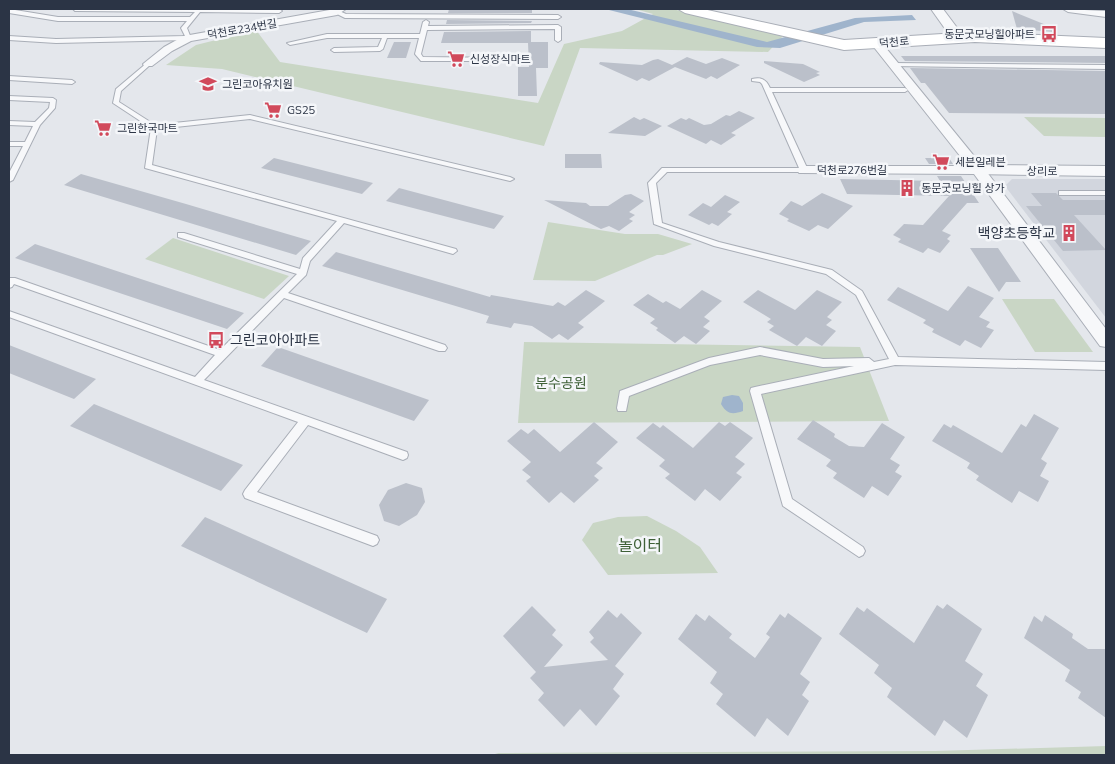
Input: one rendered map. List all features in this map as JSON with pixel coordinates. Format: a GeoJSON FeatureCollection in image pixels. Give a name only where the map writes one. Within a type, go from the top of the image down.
{"type":"FeatureCollection","features":[{"type":"Feature","properties":{"kind":"main road","name":"덕천로"},"geometry":{"type":"LineString","coordinates":[[685,9],[844,45],[958,37],[1106,43]]}},
{"type":"Feature","properties":{"kind":"main road"},"geometry":{"type":"LineString","coordinates":[[948,23],[956,29],[981,34],[1032,39]]}},
{"type":"Feature","properties":{"kind":"street"},"geometry":{"type":"LineString","coordinates":[[937,9],[958,37]]}},
{"type":"Feature","properties":{"kind":"street"},"geometry":{"type":"LineString","coordinates":[[1068,9],[1106,14]]}},
{"type":"Feature","properties":{"kind":"street","name":"덕천로234번길"},"geometry":{"type":"LineString","coordinates":[[148,64],[168,49],[188,38],[339,10]]}},
{"type":"Feature","properties":{"kind":"street"},"geometry":{"type":"LineString","coordinates":[[877,44],[978,170],[1106,341]]}},
{"type":"Feature","properties":{"kind":"street","name":"덕천로276번길"},"geometry":{"type":"LineString","coordinates":[[804,170],[978,170]]}},
{"type":"Feature","properties":{"kind":"street","name":"상리로"},"geometry":{"type":"LineString","coordinates":[[978,170],[1106,171]]}},
{"type":"Feature","properties":{"kind":"lane"},"geometry":{"type":"LineString","coordinates":[[75,9],[280,11]]}},
{"type":"Feature","properties":{"kind":"lane"},"geometry":{"type":"LineString","coordinates":[[9,38],[56,41],[188,38],[184,28],[199,10]]}},
{"type":"Feature","properties":{"kind":"lane"},"geometry":{"type":"LineString","coordinates":[[339,10],[345,16],[558,17]]}},
{"type":"Feature","properties":{"kind":"lane"},"geometry":{"type":"LineString","coordinates":[[9,11],[58,19],[191,19]]}},
{"type":"Feature","properties":{"kind":"lane"},"geometry":{"type":"LineString","coordinates":[[428,17],[418,54],[421,59],[516,59]]}},
{"type":"Feature","properties":{"kind":"lane"},"geometry":{"type":"LineString","coordinates":[[425,28],[558,27],[558,40]]}},
{"type":"Feature","properties":{"kind":"lane"},"geometry":{"type":"LineString","coordinates":[[290,43],[327,36],[423,36]]}},
{"type":"Feature","properties":{"kind":"lane"},"geometry":{"type":"LineString","coordinates":[[334,50],[380,49],[385,36]]}},
{"type":"Feature","properties":{"kind":"lane"},"geometry":{"type":"LineString","coordinates":[[148,64],[118,90],[116,102],[154,127],[250,116],[510,179]]}},
{"type":"Feature","properties":{"kind":"lane"},"geometry":{"type":"LineString","coordinates":[[893,65],[1106,67]]}},
{"type":"Feature","properties":{"kind":"lane"},"geometry":{"type":"LineString","coordinates":[[9,78],[72,82]]}},
{"type":"Feature","properties":{"kind":"lane"},"geometry":{"type":"LineString","coordinates":[[754,80],[761,80],[768,90],[904,90]]}},
{"type":"Feature","properties":{"kind":"lane","name":"덕천로276번길"},"geometry":{"type":"LineString","coordinates":[[768,90],[804,170]]}},
{"type":"Feature","properties":{"kind":"lane"},"geometry":{"type":"LineString","coordinates":[[9,98],[53,100],[52,108],[37,124],[10,175]]}},
{"type":"Feature","properties":{"kind":"lane"},"geometry":{"type":"LineString","coordinates":[[9,123],[37,124]]}},
{"type":"Feature","properties":{"kind":"lane"},"geometry":{"type":"LineString","coordinates":[[154,127],[148,166],[453,251]]}},
{"type":"Feature","properties":{"kind":"lane"},"geometry":{"type":"LineString","coordinates":[[9,144],[26,144]]}},
{"type":"Feature","properties":{"kind":"lane"},"geometry":{"type":"LineString","coordinates":[[804,170],[665,170],[652,183],[658,224],[717,244],[829,272],[859,292],[895,362]]}},
{"type":"Feature","properties":{"kind":"lane"},"geometry":{"type":"LineString","coordinates":[[1062,193],[1106,193]]}},
{"type":"Feature","properties":{"kind":"lane"},"geometry":{"type":"LineString","coordinates":[[197,381],[303,274],[306,260],[341,221]]}},
{"type":"Feature","properties":{"kind":"lane"},"geometry":{"type":"LineString","coordinates":[[181,235],[303,274]]}},
{"type":"Feature","properties":{"kind":"lane"},"geometry":{"type":"LineString","coordinates":[[9,285],[12,280],[222,354]]}},
{"type":"Feature","properties":{"kind":"lane"},"geometry":{"type":"LineString","coordinates":[[282,294],[442,348]]}},
{"type":"Feature","properties":{"kind":"lane"},"geometry":{"type":"LineString","coordinates":[[9,314],[403,455]]}},
{"type":"Feature","properties":{"kind":"lane"},"geometry":{"type":"LineString","coordinates":[[622,408],[624,394],[648,384],[708,362],[760,351],[823,363],[895,362],[1106,366]]}},
{"type":"Feature","properties":{"kind":"lane"},"geometry":{"type":"LineString","coordinates":[[859,551],[787,502],[755,390],[895,362]]}},
{"type":"Feature","properties":{"kind":"lane"},"geometry":{"type":"LineString","coordinates":[[306,420],[249,494],[373,540]]}},
{"type":"Feature","properties":{"kind":"shaded area"},"geometry":{"type":"Polygon","coordinates":[[[1012,179],[1106,179],[1106,318],[1005,186],[1012,179]]]}},
{"type":"Feature","properties":{"kind":"green space"},"geometry":{"type":"Polygon","coordinates":[[[635,9],[672,9],[784,35],[768,52],[580,48],[544,146],[222,69],[166,65],[196,45],[256,30],[280,62],[538,103],[564,44],[622,31],[653,14],[635,9]]]}},
{"type":"Feature","properties":{"kind":"green space"},"geometry":{"type":"Polygon","coordinates":[[[1024,117],[1106,118],[1106,137],[1044,136],[1024,117]]]}},
{"type":"Feature","properties":{"kind":"green space"},"geometry":{"type":"Polygon","coordinates":[[[548,222],[625,234],[658,234],[692,244],[663,255],[657,255],[595,281],[533,280],[548,222]]]}},
{"type":"Feature","properties":{"kind":"green space"},"geometry":{"type":"Polygon","coordinates":[[[173,238],[289,276],[264,299],[145,259],[173,238]]]}},
{"type":"Feature","properties":{"kind":"green space"},"geometry":{"type":"Polygon","coordinates":[[[1002,299],[1054,299],[1093,352],[1035,352],[1002,299]]]}},
{"type":"Feature","properties":{"kind":"green space","name":"분수공원"},"geometry":{"type":"Polygon","coordinates":[[[524,342],[860,347],[889,421],[518,423],[524,342]]]}},
{"type":"Feature","properties":{"kind":"green space","name":"놀이터"},"geometry":{"type":"Polygon","coordinates":[[[647,516],[676,531],[700,547],[718,573],[608,575],[582,540],[593,523],[618,517],[647,516]]]}},
{"type":"Feature","properties":{"kind":"green space"},"geometry":{"type":"Polygon","coordinates":[[[1106,746],[1106,755],[502,755],[495,753],[935,751],[1106,746]]]}},
{"type":"Feature","properties":{"kind":"water"},"geometry":{"type":"Polygon","coordinates":[[[605,9],[627,9],[767,42],[855,18],[912,15],[916,20],[864,22],[780,48],[757,47],[605,9]]]}},
{"type":"Feature","properties":{"kind":"water"},"geometry":{"type":"Polygon","coordinates":[[[739,396],[743,403],[743,411],[730,413],[723,407],[721,404],[723,397],[739,396]]]}},
{"type":"Feature","properties":{"kind":"building"},"geometry":{"type":"Polygon","coordinates":[[[449,9],[532,9],[532,13],[448,13],[449,9]]]}},
{"type":"Feature","properties":{"kind":"building"},"geometry":{"type":"Polygon","coordinates":[[[1012,11],[1056,29],[1055,32],[1017,29],[1012,11]]]}},
{"type":"Feature","properties":{"kind":"building"},"geometry":{"type":"Polygon","coordinates":[[[447,20],[532,21],[531,23],[446,24],[447,20]]]}},
{"type":"Feature","properties":{"kind":"building"},"geometry":{"type":"Polygon","coordinates":[[[531,31],[531,42],[548,42],[548,68],[536,68],[537,96],[518,96],[518,67],[529,67],[528,43],[441,43],[444,32],[531,31]]]}},
{"type":"Feature","properties":{"kind":"building"},"geometry":{"type":"Polygon","coordinates":[[[394,42],[411,42],[406,58],[387,58],[394,42]]]}},
{"type":"Feature","properties":{"kind":"building"},"geometry":{"type":"Polygon","coordinates":[[[901,56],[1106,56],[1106,63],[905,61],[901,56]]]}},
{"type":"Feature","properties":{"kind":"building"},"geometry":{"type":"Polygon","coordinates":[[[687,57],[706,64],[722,58],[740,65],[717,79],[711,76],[706,79],[675,67],[649,81],[642,78],[637,81],[599,64],[600,62],[642,65],[658,59],[672,65],[687,57]]]}},
{"type":"Feature","properties":{"kind":"building"},"geometry":{"type":"Polygon","coordinates":[[[764,61],[803,64],[820,72],[816,73],[820,75],[804,82],[764,63],[764,61]]]}},
{"type":"Feature","properties":{"kind":"building"},"geometry":{"type":"Polygon","coordinates":[[[910,68],[1106,71],[1106,114],[949,113],[925,83],[921,83],[910,68]]]}},
{"type":"Feature","properties":{"kind":"building"},"geometry":{"type":"Polygon","coordinates":[[[739,111],[755,118],[731,133],[736,135],[721,145],[711,140],[706,144],[667,126],[681,118],[686,120],[689,118],[704,125],[711,124],[726,115],[730,116],[739,111]]]}},
{"type":"Feature","properties":{"kind":"building"},"geometry":{"type":"Polygon","coordinates":[[[634,117],[640,120],[644,118],[662,126],[645,136],[608,133],[634,117]]]}},
{"type":"Feature","properties":{"kind":"building"},"geometry":{"type":"Polygon","coordinates":[[[565,154],[601,154],[602,168],[565,168],[565,154]]]}},
{"type":"Feature","properties":{"kind":"building"},"geometry":{"type":"Polygon","coordinates":[[[274,158],[373,183],[362,194],[261,168],[274,158]]]}},
{"type":"Feature","properties":{"kind":"building","name":"세븐일레븐"},"geometry":{"type":"Polygon","coordinates":[[[925,158],[949,158],[953,164],[929,164],[925,158]]]}},
{"type":"Feature","properties":{"kind":"building"},"geometry":{"type":"Polygon","coordinates":[[[81,174],[311,241],[296,255],[64,185],[81,174]]]}},
{"type":"Feature","properties":{"kind":"building"},"geometry":{"type":"Polygon","coordinates":[[[937,176],[961,176],[979,203],[967,203],[942,231],[951,235],[947,239],[950,241],[940,253],[928,248],[923,253],[898,242],[901,239],[893,235],[904,224],[923,225],[949,196],[847,194],[840,179],[940,181],[937,176]]]}},
{"type":"Feature","properties":{"kind":"building"},"geometry":{"type":"Polygon","coordinates":[[[399,188],[504,216],[494,229],[386,201],[399,188]]]}},
{"type":"Feature","properties":{"kind":"building"},"geometry":{"type":"Polygon","coordinates":[[[822,193],[853,206],[828,229],[818,225],[809,231],[787,221],[789,219],[779,214],[791,201],[802,206],[822,193]]]}},
{"type":"Feature","properties":{"kind":"building","name":"백양초등학교"},"geometry":{"type":"Polygon","coordinates":[[[1031,193],[1056,193],[1063,200],[1106,200],[1106,215],[1074,215],[1106,250],[1063,251],[1026,206],[1042,206],[1031,193]]]}},
{"type":"Feature","properties":{"kind":"building"},"geometry":{"type":"Polygon","coordinates":[[[631,194],[644,201],[629,212],[635,215],[629,219],[633,221],[619,231],[609,226],[601,229],[544,200],[586,203],[590,206],[608,206],[625,195],[631,194]]]}},
{"type":"Feature","properties":{"kind":"building"},"geometry":{"type":"Polygon","coordinates":[[[725,195],[740,202],[727,212],[732,214],[718,226],[712,223],[709,225],[688,215],[703,203],[711,207],[725,195]]]}},
{"type":"Feature","properties":{"kind":"building"},"geometry":{"type":"Polygon","coordinates":[[[35,244],[244,313],[227,329],[15,258],[35,244]]]}},
{"type":"Feature","properties":{"kind":"building"},"geometry":{"type":"Polygon","coordinates":[[[970,248],[998,248],[1021,282],[1006,282],[999,292],[970,248]]]}},
{"type":"Feature","properties":{"kind":"building"},"geometry":{"type":"Polygon","coordinates":[[[336,252],[490,297],[491,295],[553,306],[558,302],[565,306],[586,290],[605,301],[578,323],[584,327],[568,340],[559,334],[552,339],[532,326],[514,323],[511,328],[486,323],[489,316],[322,266],[336,252]]]}},
{"type":"Feature","properties":{"kind":"building"},"geometry":{"type":"Polygon","coordinates":[[[968,286],[994,298],[979,317],[990,322],[986,327],[994,330],[981,348],[965,340],[960,346],[932,332],[934,329],[923,323],[926,320],[887,300],[898,287],[948,311],[968,286]]]}},
{"type":"Feature","properties":{"kind":"building"},"geometry":{"type":"Polygon","coordinates":[[[702,290],[722,301],[704,317],[710,321],[703,327],[710,331],[696,344],[684,336],[675,343],[656,330],[658,328],[650,323],[655,319],[633,305],[648,294],[663,303],[666,301],[680,309],[702,290]]]}},
{"type":"Feature","properties":{"kind":"building"},"geometry":{"type":"Polygon","coordinates":[[[758,290],[795,310],[817,290],[842,302],[827,317],[832,320],[826,325],[836,331],[822,346],[806,337],[797,346],[769,330],[774,326],[767,322],[771,319],[743,302],[758,290]]]}},
{"type":"Feature","properties":{"kind":"building"},"geometry":{"type":"Polygon","coordinates":[[[9,345],[96,379],[74,399],[9,373],[9,345]]]}},
{"type":"Feature","properties":{"kind":"building"},"geometry":{"type":"Polygon","coordinates":[[[278,347],[429,400],[414,421],[261,366],[278,347]]]}},
{"type":"Feature","properties":{"kind":"building"},"geometry":{"type":"Polygon","coordinates":[[[94,404],[243,465],[221,491],[70,426],[94,404]]]}},
{"type":"Feature","properties":{"kind":"building"},"geometry":{"type":"Polygon","coordinates":[[[1034,414],[1059,428],[1041,459],[1047,463],[1040,476],[1049,481],[1038,502],[1019,491],[1012,503],[976,480],[979,476],[967,468],[970,463],[932,441],[944,424],[951,428],[953,425],[1002,453],[1021,424],[1026,427],[1034,414]]]}},
{"type":"Feature","properties":{"kind":"building"},"geometry":{"type":"Polygon","coordinates":[[[813,420],[835,434],[834,437],[849,446],[864,447],[882,423],[905,437],[890,459],[900,465],[895,472],[902,476],[888,496],[872,486],[864,498],[833,478],[837,473],[826,466],[831,460],[797,439],[813,420]]]}},
{"type":"Feature","properties":{"kind":"building"},"geometry":{"type":"Polygon","coordinates":[[[594,422],[618,442],[596,463],[603,468],[594,476],[599,480],[574,503],[561,492],[549,503],[526,481],[531,477],[522,470],[531,462],[507,441],[521,429],[528,434],[534,429],[560,452],[594,422]]]}},
{"type":"Feature","properties":{"kind":"building"},"geometry":{"type":"Polygon","coordinates":[[[719,422],[725,426],[730,422],[753,438],[735,457],[745,464],[736,473],[742,477],[720,501],[705,489],[695,501],[665,478],[670,474],[659,466],[665,460],[636,438],[653,423],[660,428],[663,425],[693,448],[719,422]]]}},
{"type":"Feature","properties":{"kind":"building"},"geometry":{"type":"Polygon","coordinates":[[[406,483],[422,488],[425,502],[417,515],[399,526],[384,521],[379,505],[388,490],[406,483]]]}},
{"type":"Feature","properties":{"kind":"building"},"geometry":{"type":"Polygon","coordinates":[[[205,517],[387,599],[367,633],[181,546],[205,517]]]}},
{"type":"Feature","properties":{"kind":"building"},"geometry":{"type":"Polygon","coordinates":[[[947,604],[982,629],[965,661],[983,674],[976,686],[988,695],[967,738],[944,720],[935,736],[887,697],[892,688],[874,673],[879,665],[839,634],[857,607],[864,612],[867,608],[914,643],[937,605],[943,609],[947,604]]]}},
{"type":"Feature","properties":{"kind":"building"},"geometry":{"type":"Polygon","coordinates":[[[532,606],[556,630],[552,635],[563,645],[544,667],[608,660],[590,642],[594,638],[589,632],[608,610],[617,618],[621,613],[642,633],[615,666],[624,674],[613,689],[620,696],[596,726],[580,709],[564,727],[538,700],[544,693],[530,678],[536,672],[503,636],[532,606]]]}},
{"type":"Feature","properties":{"kind":"building"},"geometry":{"type":"Polygon","coordinates":[[[788,613],[822,638],[800,674],[810,682],[802,695],[809,701],[788,736],[767,718],[755,737],[716,704],[723,694],[710,683],[717,672],[678,639],[696,614],[705,621],[709,615],[732,634],[729,638],[755,658],[770,637],[766,634],[780,614],[785,618],[788,613]]]}},
{"type":"Feature","properties":{"kind":"building"},"geometry":{"type":"Polygon","coordinates":[[[1045,615],[1073,634],[1072,638],[1088,649],[1106,649],[1106,718],[1078,698],[1081,692],[1065,681],[1070,670],[1024,638],[1034,616],[1042,622],[1045,615]]]}},
{"type":"Feature","properties":{"kind":"place","name":"동문굿모닝힐아파트"},"geometry":{"type":"Point","coordinates":[1049,34]}},
{"type":"Feature","properties":{"kind":"place","name":"신성장식마트"},"geometry":{"type":"Point","coordinates":[456,59]}},
{"type":"Feature","properties":{"kind":"place","name":"그린코아유치원"},"geometry":{"type":"Point","coordinates":[208,84]}},
{"type":"Feature","properties":{"kind":"place","name":"GS25"},"geometry":{"type":"Point","coordinates":[273,110]}},
{"type":"Feature","properties":{"kind":"place","name":"그린한국마트"},"geometry":{"type":"Point","coordinates":[103,128]}},
{"type":"Feature","properties":{"kind":"place","name":"세븐일레븐"},"geometry":{"type":"Point","coordinates":[941,162]}},
{"type":"Feature","properties":{"kind":"place","name":"동문굿모닝힐 상가"},"geometry":{"type":"Point","coordinates":[907,188]}},
{"type":"Feature","properties":{"kind":"place","name":"백양초등학교"},"geometry":{"type":"Point","coordinates":[1069,233]}},
{"type":"Feature","properties":{"kind":"place","name":"그린코아아파트"},"geometry":{"type":"Point","coordinates":[216,340]}}]}
